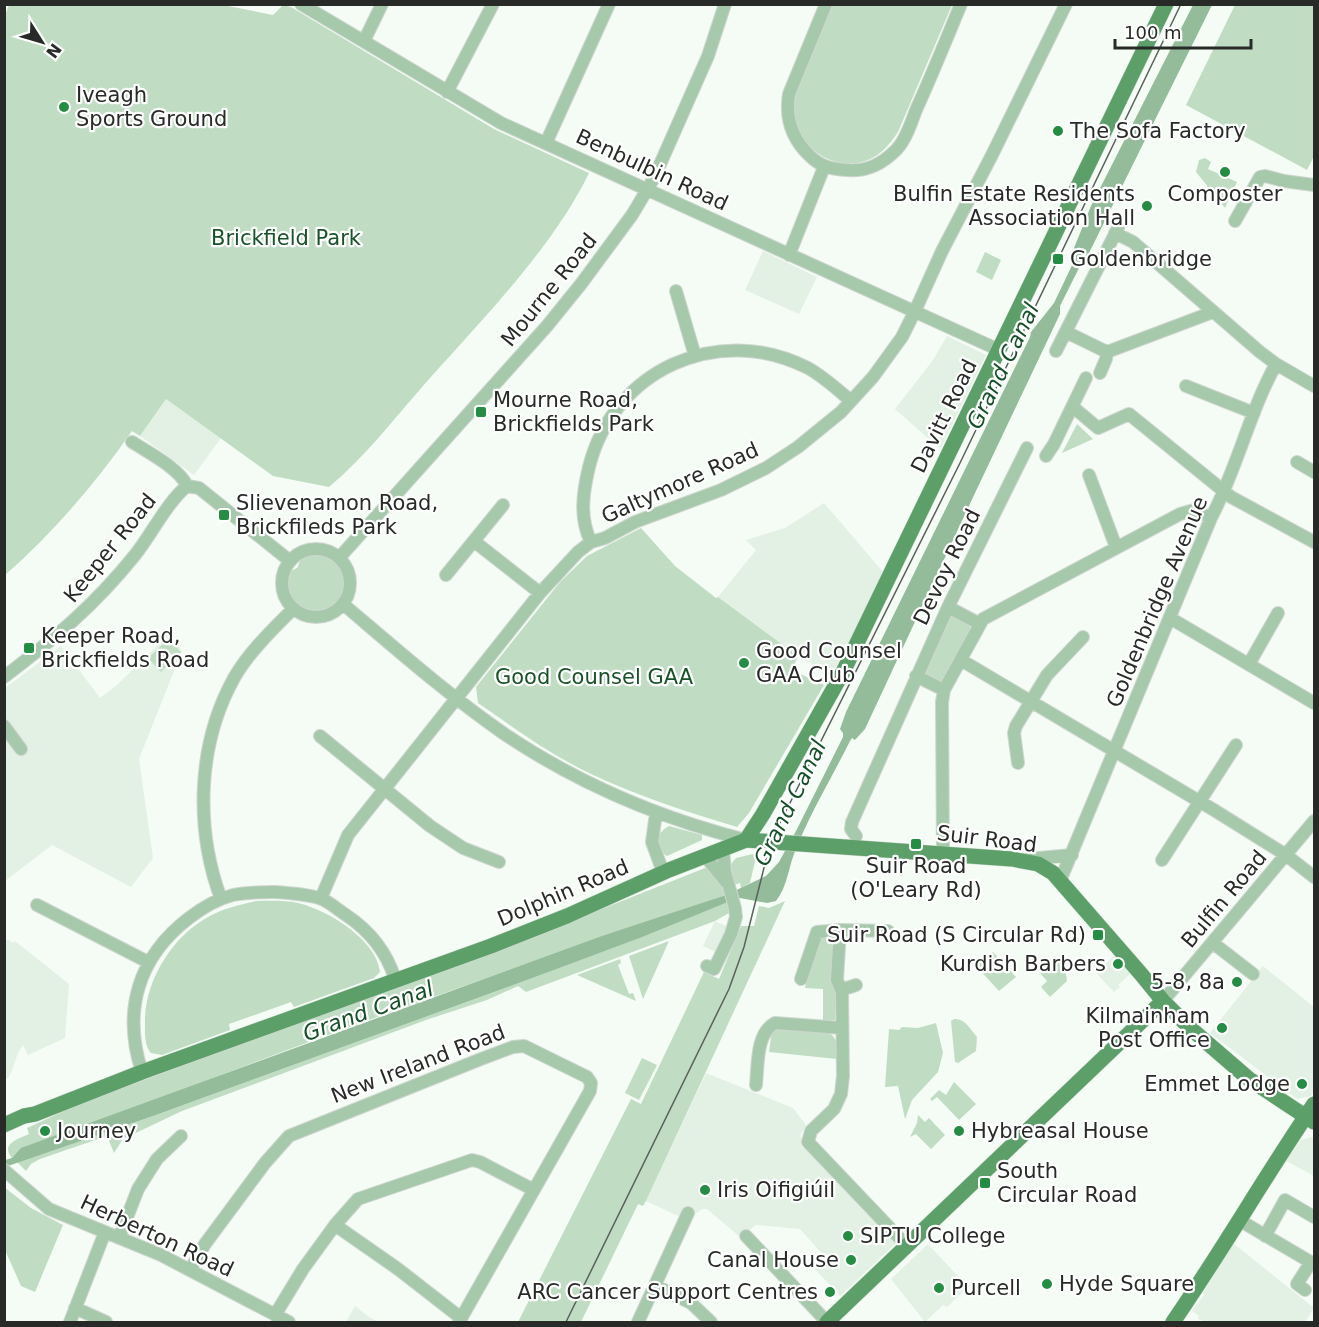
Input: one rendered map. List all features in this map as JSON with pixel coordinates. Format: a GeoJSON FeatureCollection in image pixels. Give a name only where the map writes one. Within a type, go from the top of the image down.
{"type":"FeatureCollection","features":[{"type":"Feature","properties":{"kind":"main road","name":"Davitt Road"},"geometry":{"type":"LineString","coordinates":[[746,840],[843,672],[1166,4]]}},
{"type":"Feature","properties":{"kind":"main road","name":"Suir Road"},"geometry":{"type":"LineString","coordinates":[[746,840],[1024,861],[1043,866],[1060,881],[1163,1001]]}},
{"type":"Feature","properties":{"kind":"main road","name":"Dolphin Road"},"geometry":{"type":"LineString","coordinates":[[4,1125],[395,979],[491,946],[556,921],[663,872],[746,840]]}},
{"type":"Feature","properties":{"kind":"main road"},"geometry":{"type":"LineString","coordinates":[[827,1323],[1163,1001],[1207,1044],[1236,1068],[1312,1114],[1294,1132],[1173,1323]]}},
{"type":"Feature","properties":{"kind":"main road","name":"Dolphin Road"},"geometry":{"type":"LineString","coordinates":[[4,1136],[28,1123],[35,1114]]}},
{"type":"Feature","properties":{"kind":"street","name":"Benbulbin Road"},"geometry":{"type":"LineString","coordinates":[[300,4],[501,123],[999,350]]}},
{"type":"Feature","properties":{"kind":"street"},"geometry":{"type":"LineString","coordinates":[[364,41],[382,4]]}},
{"type":"Feature","properties":{"kind":"street"},"geometry":{"type":"LineString","coordinates":[[447,92],[493,4]]}},
{"type":"Feature","properties":{"kind":"street"},"geometry":{"type":"LineString","coordinates":[[546,143],[609,4]]}},
{"type":"Feature","properties":{"kind":"street","name":"Mourne Road"},"geometry":{"type":"LineString","coordinates":[[339,558],[548,326],[616,237],[648,190],[708,56],[725,4]]}},
{"type":"Feature","properties":{"kind":"street"},"geometry":{"type":"LineString","coordinates":[[826,4],[789,94],[787,108],[789,123],[801,146],[810,157],[824,167],[847,170],[867,170],[895,151],[908,129],[961,4]]}},
{"type":"Feature","properties":{"kind":"street","name":"Galtymore Road"},"geometry":{"type":"LineString","coordinates":[[321,898],[348,835],[540,593],[568,562],[591,542],[605,538],[634,522],[721,490],[766,468],[805,441],[851,401],[888,356],[915,311],[942,251],[1066,4]]}},
{"type":"Feature","properties":{"kind":"street"},"geometry":{"type":"LineString","coordinates":[[789,255],[824,167]]}},
{"type":"Feature","properties":{"kind":"street"},"geometry":{"type":"LineString","coordinates":[[1235,222],[1260,177],[1314,185]]}},
{"type":"Feature","properties":{"kind":"street"},"geometry":{"type":"LineString","coordinates":[[1056,351],[1117,230],[1276,364],[1314,386]]}},
{"type":"Feature","properties":{"kind":"street"},"geometry":{"type":"LineString","coordinates":[[676,291],[695,356]]}},
{"type":"Feature","properties":{"kind":"street"},"geometry":{"type":"LineString","coordinates":[[1066,332],[1107,352],[1213,312]]}},
{"type":"Feature","properties":{"kind":"street"},"geometry":{"type":"LineString","coordinates":[[591,542],[585,528],[583,503],[590,462],[601,432],[627,395],[644,380],[678,362],[695,356],[728,350],[749,351],[775,356],[798,364],[819,375],[851,401]]}},
{"type":"Feature","properties":{"kind":"street"},"geometry":{"type":"LineString","coordinates":[[1100,373],[1107,352]]}},
{"type":"Feature","properties":{"kind":"street","name":"Goldenbridge Avenue"},"geometry":{"type":"LineString","coordinates":[[1060,881],[1212,518],[1225,492],[1228,476],[1276,364]]}},
{"type":"Feature","properties":{"kind":"street"},"geometry":{"type":"LineString","coordinates":[[1046,456],[1086,378]]}},
{"type":"Feature","properties":{"kind":"street"},"geometry":{"type":"LineString","coordinates":[[1186,386],[1254,414]]}},
{"type":"Feature","properties":{"kind":"street"},"geometry":{"type":"LineString","coordinates":[[1073,407],[1098,428],[1129,414],[1231,497],[1314,542]]}},
{"type":"Feature","properties":{"kind":"street"},"geometry":{"type":"LineString","coordinates":[[132,442],[182,477],[187,486],[199,488],[290,561]]}},
{"type":"Feature","properties":{"kind":"street","name":"Devoy Road"},"geometry":{"type":"LineString","coordinates":[[856,836],[851,828],[852,822],[916,676],[1027,448]]}},
{"type":"Feature","properties":{"kind":"street"},"geometry":{"type":"LineString","coordinates":[[1297,462],[1314,472]]}},
{"type":"Feature","properties":{"kind":"street"},"geometry":{"type":"LineString","coordinates":[[1089,475],[1116,547]]}},
{"type":"Feature","properties":{"kind":"street","name":"Keeper Road"},"geometry":{"type":"LineString","coordinates":[[4,677],[52,641],[98,598],[136,554],[187,486]]}},
{"type":"Feature","properties":{"kind":"street"},"geometry":{"type":"LineString","coordinates":[[446,575],[503,505]]}},
{"type":"Feature","properties":{"kind":"street"},"geometry":{"type":"LineString","coordinates":[[943,854],[942,702],[944,690],[980,624],[989,616],[1187,511],[1200,512],[1212,518]]}},
{"type":"Feature","properties":{"kind":"street"},"geometry":{"type":"LineString","coordinates":[[475,542],[540,593]]}},
{"type":"Feature","properties":{"kind":"street"},"geometry":{"type":"LineString","coordinates":[[318,549],[326,550],[339,558],[349,577],[349,591],[343,604],[330,614],[315,617],[293,609],[284,597],[282,589],[283,574],[290,561],[302,552],[318,549]]}},
{"type":"Feature","properties":{"kind":"street"},"geometry":{"type":"LineString","coordinates":[[343,604],[457,699],[504,734],[560,767],[589,783],[656,813],[746,840]]}},
{"type":"Feature","properties":{"kind":"street"},"geometry":{"type":"LineString","coordinates":[[948,607],[980,624]]}},
{"type":"Feature","properties":{"kind":"street"},"geometry":{"type":"LineString","coordinates":[[221,899],[209,859],[203,811],[206,764],[216,720],[234,677],[250,654],[293,609]]}},
{"type":"Feature","properties":{"kind":"street"},"geometry":{"type":"LineString","coordinates":[[1249,664],[1278,613]]}},
{"type":"Feature","properties":{"kind":"street"},"geometry":{"type":"LineString","coordinates":[[1170,618],[1311,701],[1314,687]]}},
{"type":"Feature","properties":{"kind":"street"},"geometry":{"type":"LineString","coordinates":[[1018,763],[1014,731],[1052,668],[1083,638]]}},
{"type":"Feature","properties":{"kind":"street"},"geometry":{"type":"LineString","coordinates":[[961,660],[1200,802],[1286,855],[1314,877]]}},
{"type":"Feature","properties":{"kind":"street"},"geometry":{"type":"LineString","coordinates":[[916,676],[944,690]]}},
{"type":"Feature","properties":{"kind":"street"},"geometry":{"type":"LineString","coordinates":[[4,726],[21,749]]}},
{"type":"Feature","properties":{"kind":"street"},"geometry":{"type":"LineString","coordinates":[[320,736],[430,826],[463,848],[499,862]]}},
{"type":"Feature","properties":{"kind":"street"},"geometry":{"type":"LineString","coordinates":[[1162,860],[1236,745]]}},
{"type":"Feature","properties":{"kind":"street"},"geometry":{"type":"LineString","coordinates":[[656,813],[652,842],[663,872]]}},
{"type":"Feature","properties":{"kind":"street","name":"Bulfin Road"},"geometry":{"type":"LineString","coordinates":[[1163,1001],[1314,821]]}},
{"type":"Feature","properties":{"kind":"street"},"geometry":{"type":"LineString","coordinates":[[707,966],[714,969],[734,925],[735,908],[728,885],[723,849]]}},
{"type":"Feature","properties":{"kind":"street"},"geometry":{"type":"LineString","coordinates":[[1024,861],[1032,858],[1072,855]]}},
{"type":"Feature","properties":{"kind":"street"},"geometry":{"type":"LineString","coordinates":[[705,856],[728,885]]}},
{"type":"Feature","properties":{"kind":"street"},"geometry":{"type":"LineString","coordinates":[[142,1072],[134,1042],[134,1009],[138,986],[148,963],[166,936],[193,915],[221,899],[250,892],[288,893],[321,898],[353,920],[371,937],[386,955],[395,979]]}},
{"type":"Feature","properties":{"kind":"street"},"geometry":{"type":"LineString","coordinates":[[38,906],[148,963]]}},
{"type":"Feature","properties":{"kind":"street"},"geometry":{"type":"LineString","coordinates":[[840,930],[837,980],[842,990],[843,1076],[841,1094],[834,1109],[811,1131],[808,1142],[907,1246]]}},
{"type":"Feature","properties":{"kind":"street"},"geometry":{"type":"LineString","coordinates":[[801,980],[817,932],[888,931]]}},
{"type":"Feature","properties":{"kind":"street"},"geometry":{"type":"LineString","coordinates":[[1213,943],[1253,974]]}},
{"type":"Feature","properties":{"kind":"street"},"geometry":{"type":"LineString","coordinates":[[842,990],[856,985]]}},
{"type":"Feature","properties":{"kind":"street"},"geometry":{"type":"LineString","coordinates":[[756,1085],[762,1041],[768,1027],[776,1023],[842,1028]]}},
{"type":"Feature","properties":{"kind":"street","name":"New Ireland Road"},"geometry":{"type":"LineString","coordinates":[[190,1270],[205,1244],[265,1163],[289,1136],[380,1098],[519,1045],[528,1047],[587,1077],[591,1083],[588,1097],[460,1320]]}},
{"type":"Feature","properties":{"kind":"street"},"geometry":{"type":"LineString","coordinates":[[119,1238],[138,1190],[157,1159],[181,1136]]}},
{"type":"Feature","properties":{"kind":"street"},"geometry":{"type":"LineString","coordinates":[[275,1315],[298,1277],[335,1225],[358,1199],[472,1160],[534,1190]]}},
{"type":"Feature","properties":{"kind":"street","name":"Herberton Road"},"geometry":{"type":"LineString","coordinates":[[4,1170],[49,1209],[161,1255],[289,1323]]}},
{"type":"Feature","properties":{"kind":"street"},"geometry":{"type":"LineString","coordinates":[[1265,1236],[1285,1200],[1314,1217]]}},
{"type":"Feature","properties":{"kind":"street"},"geometry":{"type":"LineString","coordinates":[[638,1323],[688,1213]]}},
{"type":"Feature","properties":{"kind":"street"},"geometry":{"type":"LineString","coordinates":[[1239,1220],[1313,1263],[1297,1284],[1305,1290]]}},
{"type":"Feature","properties":{"kind":"street"},"geometry":{"type":"LineString","coordinates":[[335,1225],[398,1269],[460,1320]]}},
{"type":"Feature","properties":{"kind":"street"},"geometry":{"type":"LineString","coordinates":[[69,1323],[105,1232]]}},
{"type":"Feature","properties":{"kind":"street"},"geometry":{"type":"LineString","coordinates":[[746,1236],[827,1323]]}},
{"type":"Feature","properties":{"kind":"street"},"geometry":{"type":"LineString","coordinates":[[656,1286],[692,1303],[711,1323]]}},
{"type":"Feature","properties":{"kind":"street"},"geometry":{"type":"LineString","coordinates":[[75,1308],[106,1323]]}},
{"type":"Feature","properties":{"kind":"shaded area"},"geometry":{"type":"Polygon","coordinates":[[[1193,5],[1212,5],[1087,257],[1083,260],[1060,306],[1060,314],[865,729],[855,740],[852,738],[850,741],[806,826],[785,884],[776,901],[767,903],[740,898],[728,902],[527,980],[156,1115],[5,1167],[5,1160],[12,1158],[21,1148],[602,936],[726,895],[766,876],[779,862],[843,737],[840,729],[846,712],[1031,332],[1054,303],[1076,257],[1074,248],[1091,206],[1193,5]]]}},
{"type":"Feature","properties":{"kind":"shaded area"},"geometry":{"type":"Polygon","coordinates":[[[763,251],[817,277],[799,314],[745,290],[763,251]]]}},
{"type":"Feature","properties":{"kind":"shaded area"},"geometry":{"type":"Polygon","coordinates":[[[947,336],[986,355],[940,449],[895,409],[933,360],[947,336]]]}},
{"type":"Feature","properties":{"kind":"shaded area"},"geometry":{"type":"Polygon","coordinates":[[[166,399],[221,438],[194,475],[140,436],[166,399]]]}},
{"type":"Feature","properties":{"kind":"shaded area"},"geometry":{"type":"Polygon","coordinates":[[[824,503],[884,573],[856,631],[831,675],[798,656],[718,597],[756,550],[746,540],[785,528],[824,503]]]}},
{"type":"Feature","properties":{"kind":"shaded area"},"geometry":{"type":"Polygon","coordinates":[[[169,634],[182,651],[139,759],[153,858],[131,887],[52,845],[5,881],[5,688],[61,646],[100,698],[117,685],[169,634]]]}},
{"type":"Feature","properties":{"kind":"shaded area"},"geometry":{"type":"Polygon","coordinates":[[[715,921],[728,927],[715,952],[703,946],[715,921]]]}},
{"type":"Feature","properties":{"kind":"shaded area"},"geometry":{"type":"Polygon","coordinates":[[[4,938],[14,943],[15,941],[69,984],[65,1038],[28,1055],[23,1045],[8,1078],[5,1078],[4,938]]]}},
{"type":"Feature","properties":{"kind":"shaded area"},"geometry":{"type":"Polygon","coordinates":[[[1114,956],[1131,973],[1114,992],[1096,973],[1114,956]]]}},
{"type":"Feature","properties":{"kind":"shaded area"},"geometry":{"type":"Polygon","coordinates":[[[1263,966],[1314,1007],[1314,1091],[1311,1096],[1297,1099],[1210,1033],[1263,966]]]}},
{"type":"Feature","properties":{"kind":"shaded area"},"geometry":{"type":"Polygon","coordinates":[[[706,1073],[793,1108],[806,1125],[800,1136],[803,1140],[801,1146],[896,1243],[840,1296],[813,1267],[824,1256],[800,1229],[756,1225],[740,1237],[707,1209],[702,1209],[694,1215],[684,1212],[678,1216],[646,1201],[706,1073]]]}},
{"type":"Feature","properties":{"kind":"shaded area"},"geometry":{"type":"Polygon","coordinates":[[[1314,1138],[1314,1176],[1286,1161],[1301,1140],[1314,1138]]]}},
{"type":"Feature","properties":{"kind":"shaded area"},"geometry":{"type":"Polygon","coordinates":[[[1233,1243],[1314,1308],[1305,1322],[1206,1322],[1198,1319],[1199,1316],[1192,1311],[1204,1295],[1203,1293],[1233,1243]]]}},
{"type":"Feature","properties":{"kind":"shaded area"},"geometry":{"type":"Polygon","coordinates":[[[928,1244],[968,1287],[947,1307],[943,1305],[925,1322],[891,1279],[928,1244]]]}},
{"type":"Feature","properties":{"kind":"shaded area"},"geometry":{"type":"Polygon","coordinates":[[[355,1306],[369,1317],[378,1322],[346,1322],[355,1306]]]}},
{"type":"Feature","properties":{"kind":"green space","name":"Brickfield Park"},"geometry":{"type":"Polygon","coordinates":[[[218,4],[273,15],[283,5],[291,7],[494,129],[589,173],[556,229],[513,284],[366,451],[329,487],[273,476],[166,399],[140,436],[132,431],[73,507],[5,575],[4,18],[9,5],[218,4]]]}},
{"type":"Feature","properties":{"kind":"green space"},"geometry":{"type":"Polygon","coordinates":[[[832,5],[952,5],[898,132],[877,155],[855,163],[842,163],[818,153],[800,134],[795,121],[795,97],[799,84],[832,5]]]}},
{"type":"Feature","properties":{"kind":"green space"},"geometry":{"type":"Polygon","coordinates":[[[1235,5],[1314,5],[1314,156],[1307,170],[1186,105],[1235,5]]]}},
{"type":"Feature","properties":{"kind":"green space"},"geometry":{"type":"Polygon","coordinates":[[[1205,158],[1211,162],[1208,169],[1237,182],[1225,208],[1196,172],[1199,160],[1205,158]]]}},
{"type":"Feature","properties":{"kind":"green space"},"geometry":{"type":"Polygon","coordinates":[[[985,252],[1001,260],[992,280],[976,272],[985,252]]]}},
{"type":"Feature","properties":{"kind":"green space"},"geometry":{"type":"Polygon","coordinates":[[[1077,424],[1093,439],[1062,453],[1077,424]]]}},
{"type":"Feature","properties":{"kind":"green space","name":"Good Counsel GAA"},"geometry":{"type":"Polygon","coordinates":[[[641,528],[675,566],[798,656],[792,670],[824,685],[749,813],[737,827],[663,803],[576,767],[478,703],[476,687],[560,582],[587,556],[641,528]]]}},
{"type":"Feature","properties":{"kind":"green space"},"geometry":{"type":"Polygon","coordinates":[[[313,554],[325,556],[336,562],[341,568],[346,584],[342,598],[332,607],[319,611],[305,611],[294,605],[287,592],[287,573],[297,568],[302,557],[313,554]]]}},
{"type":"Feature","properties":{"kind":"green space"},"geometry":{"type":"Polygon","coordinates":[[[952,615],[969,625],[971,629],[942,683],[923,675],[949,616],[952,615]]]}},
{"type":"Feature","properties":{"kind":"green space"},"geometry":{"type":"Polygon","coordinates":[[[168,639],[181,652],[161,672],[148,658],[168,639]]]}},
{"type":"Feature","properties":{"kind":"green space"},"geometry":{"type":"Polygon","coordinates":[[[669,826],[702,835],[702,840],[667,856],[659,849],[657,841],[658,836],[669,826]]]}},
{"type":"Feature","properties":{"kind":"green space"},"geometry":{"type":"Polygon","coordinates":[[[757,853],[750,883],[741,888],[740,883],[734,885],[731,864],[736,858],[757,853]]]}},
{"type":"Feature","properties":{"kind":"green space"},"geometry":{"type":"Polygon","coordinates":[[[705,868],[713,872],[726,895],[277,1054],[12,1158],[9,1153],[8,1149],[12,1143],[29,1134],[27,1128],[79,1104],[579,918],[705,868]]]}},
{"type":"Feature","properties":{"kind":"green space"},"geometry":{"type":"Polygon","coordinates":[[[256,901],[298,903],[336,919],[361,938],[377,960],[380,972],[374,978],[294,1007],[291,1002],[229,1024],[230,1030],[162,1055],[151,1053],[145,1039],[146,1007],[155,976],[163,961],[172,948],[195,925],[220,911],[256,901]]]}},
{"type":"Feature","properties":{"kind":"green space"},"geometry":{"type":"Polygon","coordinates":[[[785,901],[646,1201],[643,1206],[638,1204],[581,1322],[518,1322],[631,1099],[641,1104],[704,972],[719,979],[741,926],[754,926],[759,906],[769,908],[785,901]]]}},
{"type":"Feature","properties":{"kind":"green space"},"geometry":{"type":"Polygon","coordinates":[[[728,902],[729,913],[715,921],[526,992],[518,986],[487,1000],[426,1020],[182,1111],[123,1139],[114,1153],[107,1136],[40,1159],[31,1164],[26,1171],[17,1162],[156,1115],[527,980],[728,902]]]}},
{"type":"Feature","properties":{"kind":"green space"},"geometry":{"type":"Polygon","coordinates":[[[816,936],[833,936],[832,982],[836,994],[835,1020],[823,1021],[823,989],[805,988],[816,936]]]}},
{"type":"Feature","properties":{"kind":"green space"},"geometry":{"type":"Polygon","coordinates":[[[669,941],[643,999],[629,956],[669,941]]]}},
{"type":"Feature","properties":{"kind":"green space"},"geometry":{"type":"Polygon","coordinates":[[[993,952],[1016,977],[999,991],[976,966],[993,952]]]}},
{"type":"Feature","properties":{"kind":"green space"},"geometry":{"type":"Polygon","coordinates":[[[620,959],[621,963],[618,965],[629,994],[633,993],[636,1001],[577,975],[620,959]]]}},
{"type":"Feature","properties":{"kind":"green space"},"geometry":{"type":"Polygon","coordinates":[[[1055,959],[1065,971],[1067,981],[1050,997],[1041,987],[1047,981],[1040,973],[1055,959]]]}},
{"type":"Feature","properties":{"kind":"green space"},"geometry":{"type":"Polygon","coordinates":[[[954,1019],[964,1022],[977,1037],[976,1051],[958,1063],[955,1062],[951,1021],[954,1019]]]}},
{"type":"Feature","properties":{"kind":"green space"},"geometry":{"type":"Polygon","coordinates":[[[936,1023],[943,1053],[938,1072],[912,1100],[905,1119],[898,1086],[885,1087],[889,1029],[918,1028],[936,1023]]]}},
{"type":"Feature","properties":{"kind":"green space"},"geometry":{"type":"Polygon","coordinates":[[[772,1029],[829,1033],[836,1041],[837,1059],[769,1052],[772,1029]]]}},
{"type":"Feature","properties":{"kind":"green space"},"geometry":{"type":"Polygon","coordinates":[[[642,1058],[657,1065],[639,1100],[625,1093],[642,1058]]]}},
{"type":"Feature","properties":{"kind":"green space"},"geometry":{"type":"Polygon","coordinates":[[[954,1082],[976,1104],[959,1120],[937,1097],[932,1101],[930,1099],[939,1090],[946,1095],[954,1082]]]}},
{"type":"Feature","properties":{"kind":"green space"},"geometry":{"type":"Polygon","coordinates":[[[918,1115],[925,1122],[929,1118],[945,1135],[931,1149],[916,1134],[910,1137],[918,1115]]]}},
{"type":"Feature","properties":{"kind":"green space"},"geometry":{"type":"Polygon","coordinates":[[[4,1187],[31,1208],[63,1225],[35,1292],[21,1286],[5,1250],[4,1187]]]}},
{"type":"Feature","properties":{"kind":"tram line"},"geometry":{"type":"LineString","coordinates":[[566,1322],[729,989],[744,947],[768,852],[780,823],[960,463],[1181,4]]}},
{"type":"Feature","properties":{"kind":"place","name":"Iveagh Sports Ground"},"geometry":{"type":"Point","coordinates":[64,107]}},
{"type":"Feature","properties":{"kind":"place","name":"The Sofa Factory"},"geometry":{"type":"Point","coordinates":[1058,131]}},
{"type":"Feature","properties":{"kind":"place","name":"Composter"},"geometry":{"type":"Point","coordinates":[1225,172]}},
{"type":"Feature","properties":{"kind":"place","name":"Bulfin Estate Residents Association Hall"},"geometry":{"type":"Point","coordinates":[1147,206]}},
{"type":"Feature","properties":{"kind":"place","name":"Goldenbridge"},"geometry":{"type":"Point","coordinates":[1058,259]}},
{"type":"Feature","properties":{"kind":"place","name":"Mourne Road, Brickfields Park"},"geometry":{"type":"Point","coordinates":[481,412]}},
{"type":"Feature","properties":{"kind":"place","name":"Slievenamon Road, Brickfileds Park"},"geometry":{"type":"Point","coordinates":[224,515]}},
{"type":"Feature","properties":{"kind":"place","name":"Keeper Road, Brickfields Road"},"geometry":{"type":"Point","coordinates":[29,648]}},
{"type":"Feature","properties":{"kind":"place","name":"Good Counsel GAA Club"},"geometry":{"type":"Point","coordinates":[744,663]}},
{"type":"Feature","properties":{"kind":"place","name":"Suir Road (O'Leary Rd)"},"geometry":{"type":"Point","coordinates":[916,844]}},
{"type":"Feature","properties":{"kind":"place","name":"Suir Road (S Circular Rd)"},"geometry":{"type":"Point","coordinates":[1098,935]}},
{"type":"Feature","properties":{"kind":"place","name":"Kurdish Barbers"},"geometry":{"type":"Point","coordinates":[1118,964]}},
{"type":"Feature","properties":{"kind":"place","name":"5-8, 8a"},"geometry":{"type":"Point","coordinates":[1237,982]}},
{"type":"Feature","properties":{"kind":"place","name":"Kilmainham Post Office"},"geometry":{"type":"Point","coordinates":[1222,1028]}},
{"type":"Feature","properties":{"kind":"place","name":"Emmet Lodge"},"geometry":{"type":"Point","coordinates":[1302,1084]}},
{"type":"Feature","properties":{"kind":"place","name":"Journey"},"geometry":{"type":"Point","coordinates":[45,1131]}},
{"type":"Feature","properties":{"kind":"place","name":"Hybreasal House"},"geometry":{"type":"Point","coordinates":[959,1131]}},
{"type":"Feature","properties":{"kind":"place","name":"South Circular Road"},"geometry":{"type":"Point","coordinates":[985,1183]}},
{"type":"Feature","properties":{"kind":"place","name":"Iris Oifigiúil"},"geometry":{"type":"Point","coordinates":[705,1190]}},
{"type":"Feature","properties":{"kind":"place","name":"SIPTU College"},"geometry":{"type":"Point","coordinates":[848,1236]}},
{"type":"Feature","properties":{"kind":"place","name":"Canal House"},"geometry":{"type":"Point","coordinates":[851,1260]}},
{"type":"Feature","properties":{"kind":"place","name":"Hyde Square"},"geometry":{"type":"Point","coordinates":[1047,1284]}},
{"type":"Feature","properties":{"kind":"place","name":"Purcell"},"geometry":{"type":"Point","coordinates":[939,1288]}},
{"type":"Feature","properties":{"kind":"place","name":"ARC Cancer Support Centres"},"geometry":{"type":"Point","coordinates":[830,1292]}},
{"type":"Feature","properties":{"kind":"water label","name":"Grand Canal"},"geometry":{"type":"Point","coordinates":[1003,366]}},
{"type":"Feature","properties":{"kind":"water label","name":"Grand Canal"},"geometry":{"type":"Point","coordinates":[790,803]}},
{"type":"Feature","properties":{"kind":"water label","name":"Grand Canal"},"geometry":{"type":"Point","coordinates":[368,1011]}}]}
